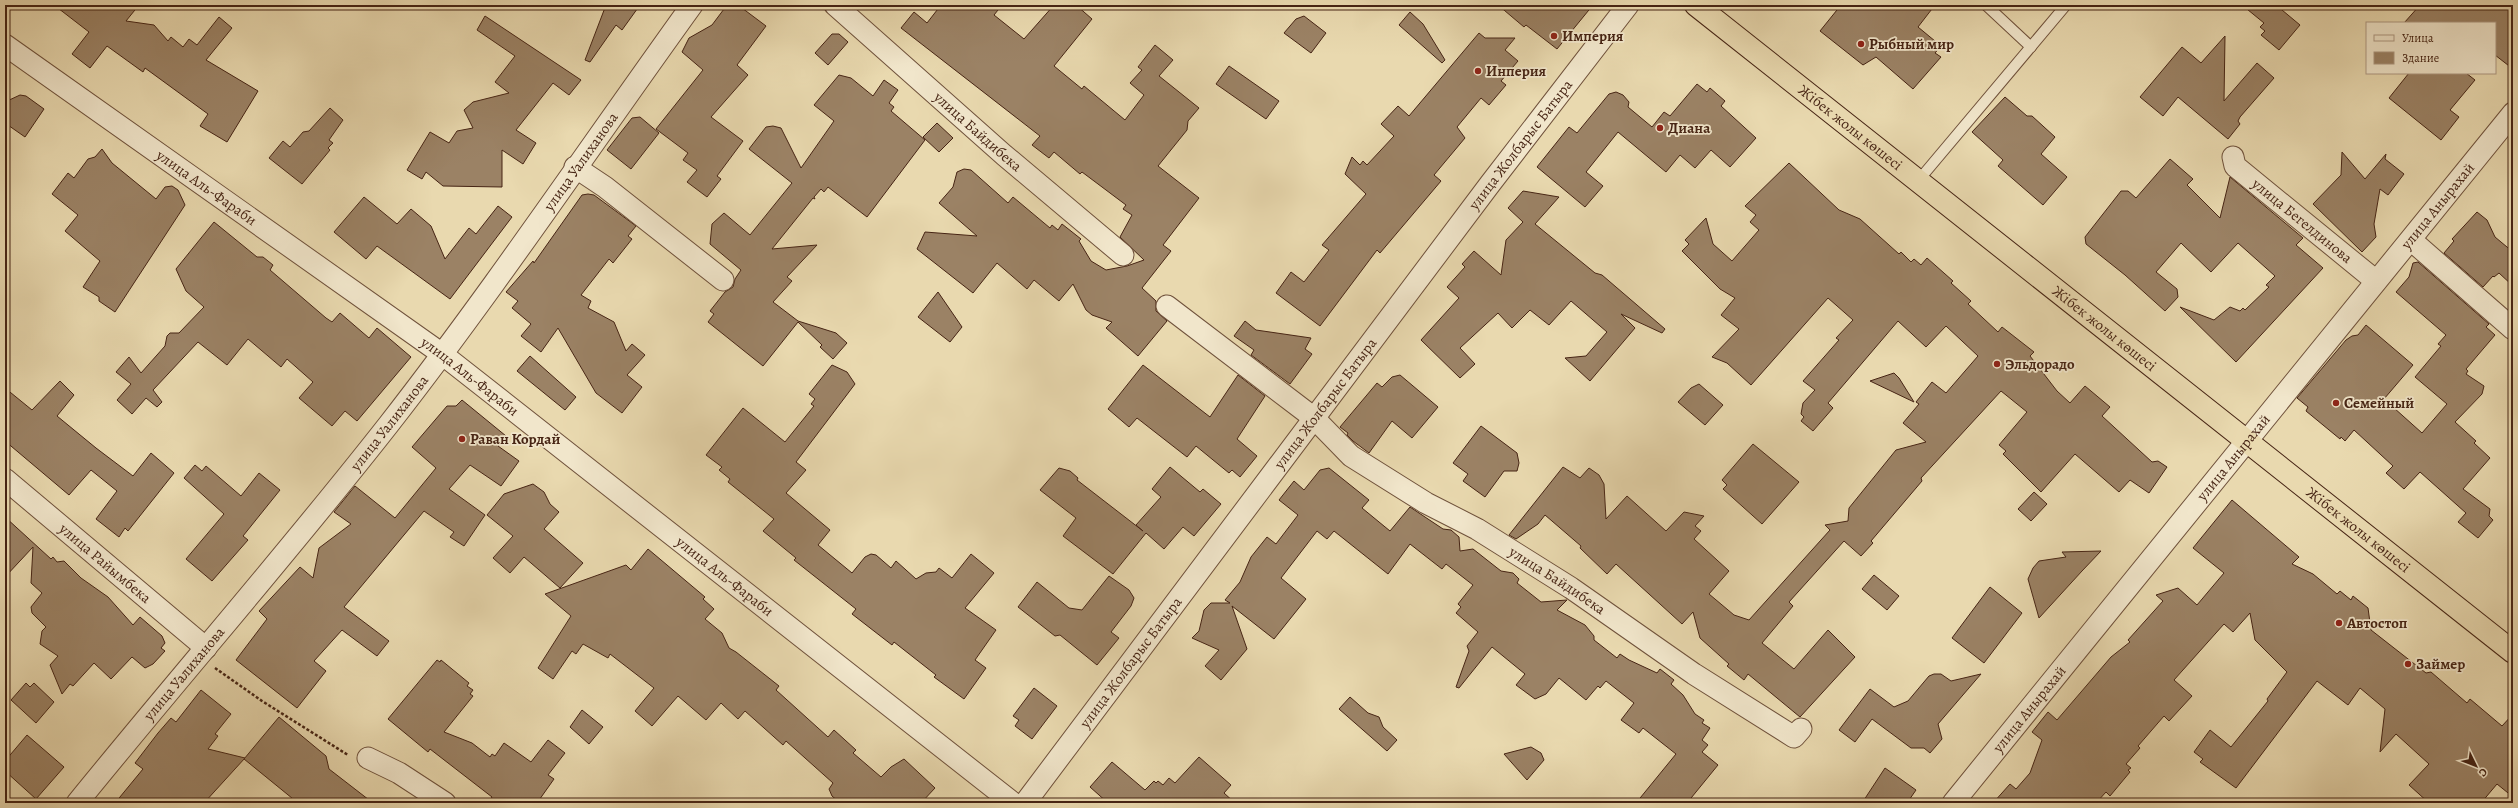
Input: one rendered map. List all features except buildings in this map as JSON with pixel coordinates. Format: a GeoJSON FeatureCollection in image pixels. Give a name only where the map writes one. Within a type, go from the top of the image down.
{"type":"FeatureCollection","features":[{"type":"Feature","properties":{"kind":"highway","name":"Жібек жолы көшесі"},"geometry":{"type":"LineString","coordinates":[[1696,5],[2247,443],[2513,652]]}},
{"type":"Feature","properties":{"kind":"street","name":"улица Уалиханова"},"geometry":{"type":"LineString","coordinates":[[76,803],[334,493],[442,354],[692,5]]}},
{"type":"Feature","properties":{"kind":"street","name":"улица Байдибека"},"geometry":{"type":"LineString","coordinates":[[835,5],[1004,155],[1123,255]]}},
{"type":"Feature","properties":{"kind":"street","name":"улица Жолбарыс Батыра"},"geometry":{"type":"LineString","coordinates":[[1025,803],[1314,418],[1628,5]]}},
{"type":"Feature","properties":{"kind":"street","name":"улица Аль-Фараби"},"geometry":{"type":"LineString","coordinates":[[5,45],[442,354],[1013,803]]}},
{"type":"Feature","properties":{"kind":"street","name":"улица Анырахай"},"geometry":{"type":"LineString","coordinates":[[1953,803],[2247,443],[2513,112]]}},
{"type":"Feature","properties":{"kind":"street","name":"улица Бегелдинова"},"geometry":{"type":"LineString","coordinates":[[2233,157],[2235,166],[2376,281]]}},
{"type":"Feature","properties":{"kind":"street"},"geometry":{"type":"LineString","coordinates":[[576,167],[605,187],[723,280]]}},
{"type":"Feature","properties":{"kind":"street"},"geometry":{"type":"LineString","coordinates":[[2411,240],[2513,329]]}},
{"type":"Feature","properties":{"kind":"street"},"geometry":{"type":"LineString","coordinates":[[1167,306],[1314,418]]}},
{"type":"Feature","properties":{"kind":"street","name":"улица Байдибека"},"geometry":{"type":"LineString","coordinates":[[1314,418],[1351,456],[1386,479],[1477,529],[1571,588],[1694,674],[1794,737],[1801,729]]}},
{"type":"Feature","properties":{"kind":"street","name":"улица Райымбека"},"geometry":{"type":"LineString","coordinates":[[5,479],[202,652]]}},
{"type":"Feature","properties":{"kind":"street"},"geometry":{"type":"LineString","coordinates":[[368,758],[399,773],[445,803]]}},
{"type":"Feature","properties":{"kind":"lane"},"geometry":{"type":"LineString","coordinates":[[1986,5],[2031,47]]}},
{"type":"Feature","properties":{"kind":"lane"},"geometry":{"type":"LineString","coordinates":[[1918,181],[2066,5]]}},
{"type":"Feature","properties":{"kind":"path"},"geometry":{"type":"LineString","coordinates":[[202,652],[262,701],[325,743],[351,757],[368,758]]}},
{"type":"Feature","properties":{"kind":"place","name":"Империя"},"geometry":{"type":"Point","coordinates":[1554,36]}},
{"type":"Feature","properties":{"kind":"place","name":"Рыбный мир"},"geometry":{"type":"Point","coordinates":[1861,44]}},
{"type":"Feature","properties":{"kind":"place","name":"Инперия"},"geometry":{"type":"Point","coordinates":[1478,71]}},
{"type":"Feature","properties":{"kind":"place","name":"Диана"},"geometry":{"type":"Point","coordinates":[1660,128]}},
{"type":"Feature","properties":{"kind":"place","name":"Эльдорадо"},"geometry":{"type":"Point","coordinates":[1997,364]}},
{"type":"Feature","properties":{"kind":"place","name":"Семейный"},"geometry":{"type":"Point","coordinates":[2336,403]}},
{"type":"Feature","properties":{"kind":"place","name":"Раван Кордай"},"geometry":{"type":"Point","coordinates":[462,439]}},
{"type":"Feature","properties":{"kind":"place","name":"Автостоп"},"geometry":{"type":"Point","coordinates":[2339,623]}},
{"type":"Feature","properties":{"kind":"place","name":"Займер"},"geometry":{"type":"Point","coordinates":[2408,664]}}]}
